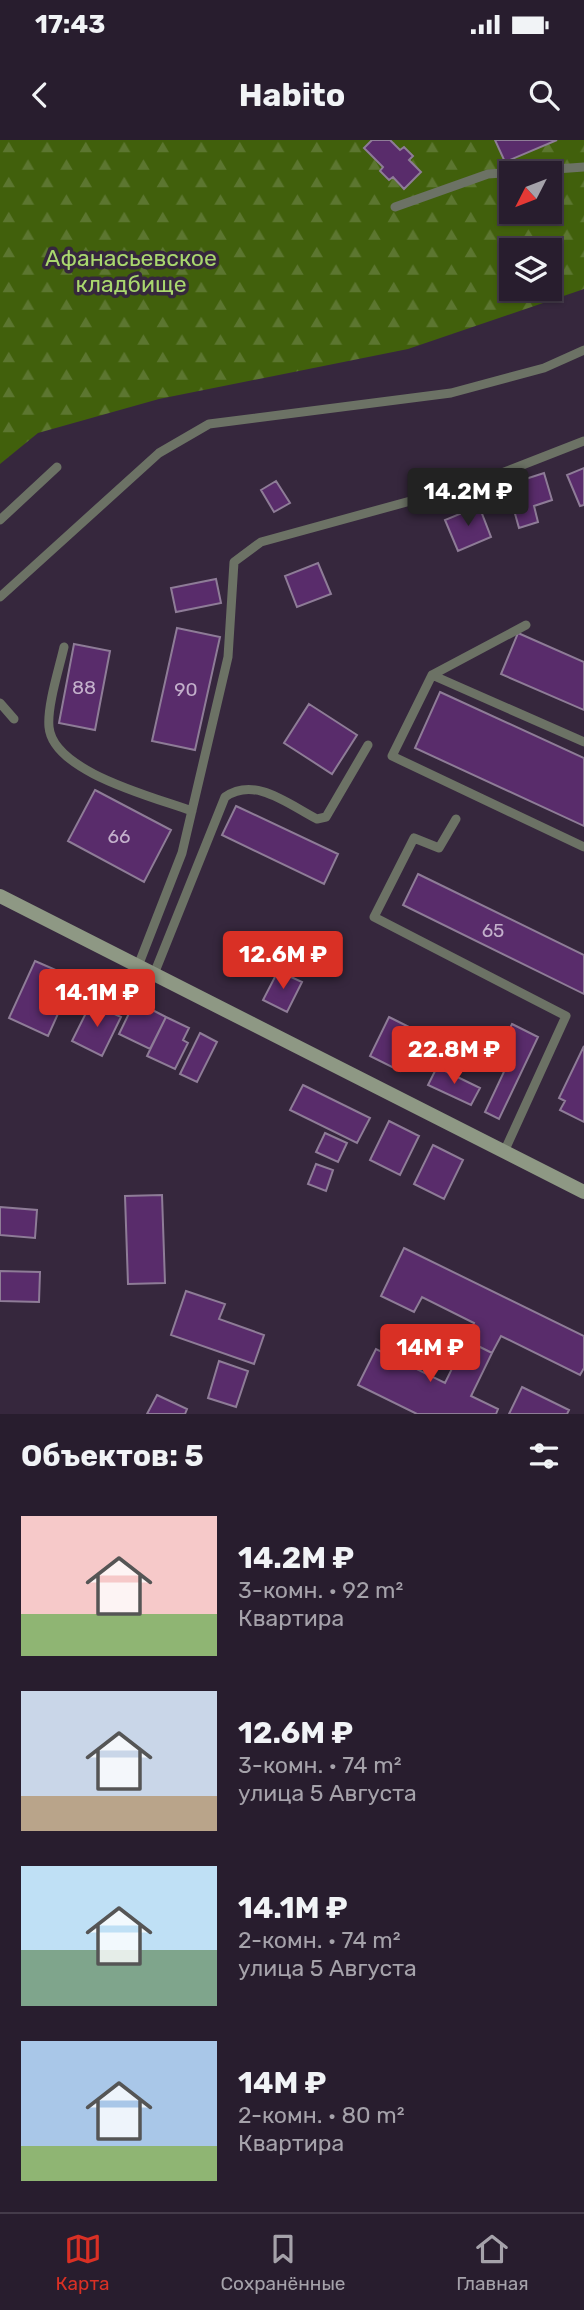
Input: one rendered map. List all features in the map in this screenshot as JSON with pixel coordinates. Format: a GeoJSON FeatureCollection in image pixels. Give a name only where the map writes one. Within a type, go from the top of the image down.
{"type":"FeatureCollection","features":[{"type":"Feature","properties":{"kind":"main road"},"geometry":{"type":"LineString","coordinates":[[0,896],[584,1192]]}},
{"type":"Feature","properties":{"kind":"lane"},"geometry":{"type":"LineString","coordinates":[[396,207],[488,174],[584,167]]}},
{"type":"Feature","properties":{"kind":"lane"},"geometry":{"type":"LineString","coordinates":[[0,597],[159,453],[209,424],[451,393],[544,368],[584,350]]}},
{"type":"Feature","properties":{"kind":"lane"},"geometry":{"type":"LineString","coordinates":[[138,966],[182,853],[228,657],[234,562],[261,542],[475,483],[584,441]]}},
{"type":"Feature","properties":{"kind":"lane"},"geometry":{"type":"LineString","coordinates":[[0,520],[57,467]]}},
{"type":"Feature","properties":{"kind":"lane"},"geometry":{"type":"LineString","coordinates":[[526,625],[432,675],[392,756],[584,847]]}},
{"type":"Feature","properties":{"kind":"lane"},"geometry":{"type":"LineString","coordinates":[[64,648],[48,725],[52,742],[66,759],[89,772],[191,811]]}},
{"type":"Feature","properties":{"kind":"lane"},"geometry":{"type":"LineString","coordinates":[[432,675],[584,741]]}},
{"type":"Feature","properties":{"kind":"lane"},"geometry":{"type":"LineString","coordinates":[[0,703],[14,719]]}},
{"type":"Feature","properties":{"kind":"lane"},"geometry":{"type":"LineString","coordinates":[[154,974],[225,797],[237,789],[256,788],[317,819],[326,817],[368,745]]}},
{"type":"Feature","properties":{"kind":"lane"},"geometry":{"type":"LineString","coordinates":[[456,819],[439,848],[414,838],[374,917],[566,1016],[504,1152]]}},
{"type":"Feature","properties":{"kind":"green space","name":"Афанасьевское кладбище"},"geometry":{"type":"Polygon","coordinates":[[[0,140],[584,140],[584,289],[562,296],[562,238],[499,238],[499,301],[549,301],[408,349],[159,399],[38,433],[0,464],[0,140]]]}},
{"type":"Feature","properties":{"kind":"building"},"geometry":{"type":"Polygon","coordinates":[[[372,140],[390,140],[400,150],[404,147],[413,156],[409,160],[421,172],[404,189],[393,177],[389,180],[380,171],[383,167],[364,148],[372,140]]]}},
{"type":"Feature","properties":{"kind":"building"},"geometry":{"type":"Polygon","coordinates":[[[495,140],[557,140],[507,161],[505,161],[495,140]]]}},
{"type":"Feature","properties":{"kind":"building"},"geometry":{"type":"Polygon","coordinates":[[[584,468],[584,505],[580,506],[567,475],[584,468]]]}},
{"type":"Feature","properties":{"kind":"building"},"geometry":{"type":"Polygon","coordinates":[[[544,473],[552,500],[534,506],[538,522],[519,528],[507,485],[544,473]]]}},
{"type":"Feature","properties":{"kind":"building"},"geometry":{"type":"Polygon","coordinates":[[[276,481],[290,503],[274,512],[261,490],[276,481]]]}},
{"type":"Feature","properties":{"kind":"building"},"geometry":{"type":"Polygon","coordinates":[[[479,506],[491,537],[458,551],[445,520],[479,506]]]}},
{"type":"Feature","properties":{"kind":"building"},"geometry":{"type":"Polygon","coordinates":[[[318,563],[331,594],[297,607],[285,576],[318,563]]]}},
{"type":"Feature","properties":{"kind":"building"},"geometry":{"type":"Polygon","coordinates":[[[216,579],[221,603],[176,612],[171,588],[216,579]]]}},
{"type":"Feature","properties":{"kind":"building"},"geometry":{"type":"Polygon","coordinates":[[[177,628],[220,637],[195,750],[152,741],[177,628]]]}},
{"type":"Feature","properties":{"kind":"building"},"geometry":{"type":"Polygon","coordinates":[[[518,633],[584,662],[584,710],[501,674],[518,633]]]}},
{"type":"Feature","properties":{"kind":"building"},"geometry":{"type":"Polygon","coordinates":[[[74,644],[110,651],[95,730],[59,723],[74,644]]]}},
{"type":"Feature","properties":{"kind":"building"},"geometry":{"type":"Polygon","coordinates":[[[440,692],[584,758],[584,826],[415,748],[440,692]]]}},
{"type":"Feature","properties":{"kind":"building"},"geometry":{"type":"Polygon","coordinates":[[[309,704],[357,735],[332,774],[284,743],[309,704]]]}},
{"type":"Feature","properties":{"kind":"building"},"geometry":{"type":"Polygon","coordinates":[[[95,790],[171,830],[144,882],[68,841],[95,790]]]}},
{"type":"Feature","properties":{"kind":"building"},"geometry":{"type":"Polygon","coordinates":[[[236,806],[338,854],[324,884],[222,835],[236,806]]]}},
{"type":"Feature","properties":{"kind":"building"},"geometry":{"type":"Polygon","coordinates":[[[418,874],[584,955],[584,994],[403,905],[418,874]]]}},
{"type":"Feature","properties":{"kind":"building"},"geometry":{"type":"Polygon","coordinates":[[[35,961],[74,978],[48,1036],[9,1018],[35,961]]]}},
{"type":"Feature","properties":{"kind":"building"},"geometry":{"type":"Polygon","coordinates":[[[278,971],[302,982],[287,1012],[263,1000],[278,971]]]}},
{"type":"Feature","properties":{"kind":"building"},"geometry":{"type":"Polygon","coordinates":[[[135,1001],[166,1017],[150,1049],[119,1034],[135,1001]]]}},
{"type":"Feature","properties":{"kind":"building"},"geometry":{"type":"Polygon","coordinates":[[[91,1003],[121,1017],[102,1056],[72,1041],[91,1003]]]}},
{"type":"Feature","properties":{"kind":"building"},"geometry":{"type":"Polygon","coordinates":[[[166,1017],[189,1028],[183,1040],[188,1043],[175,1069],[147,1056],[166,1017]]]}},
{"type":"Feature","properties":{"kind":"building"},"geometry":{"type":"Polygon","coordinates":[[[389,1017],[419,1032],[400,1071],[370,1056],[389,1017]]]}},
{"type":"Feature","properties":{"kind":"building"},"geometry":{"type":"Polygon","coordinates":[[[512,1024],[538,1037],[499,1119],[485,1112],[510,1059],[498,1053],[512,1024]]]}},
{"type":"Feature","properties":{"kind":"building"},"geometry":{"type":"Polygon","coordinates":[[[200,1033],[217,1042],[197,1082],[180,1074],[200,1033]]]}},
{"type":"Feature","properties":{"kind":"building"},"geometry":{"type":"Polygon","coordinates":[[[584,1046],[584,1122],[560,1110],[565,1101],[559,1098],[584,1046]]]}},
{"type":"Feature","properties":{"kind":"building"},"geometry":{"type":"Polygon","coordinates":[[[437,1067],[480,1088],[471,1105],[428,1085],[437,1067]]]}},
{"type":"Feature","properties":{"kind":"building"},"geometry":{"type":"Polygon","coordinates":[[[303,1085],[370,1118],[357,1143],[290,1110],[303,1085]]]}},
{"type":"Feature","properties":{"kind":"building"},"geometry":{"type":"Polygon","coordinates":[[[389,1121],[419,1136],[400,1175],[370,1160],[389,1121]]]}},
{"type":"Feature","properties":{"kind":"building"},"geometry":{"type":"Polygon","coordinates":[[[325,1133],[347,1143],[338,1162],[316,1152],[325,1133]]]}},
{"type":"Feature","properties":{"kind":"building"},"geometry":{"type":"Polygon","coordinates":[[[433,1145],[463,1160],[444,1199],[414,1184],[433,1145]]]}},
{"type":"Feature","properties":{"kind":"building"},"geometry":{"type":"Polygon","coordinates":[[[316,1164],[333,1170],[326,1191],[308,1184],[316,1164]]]}},
{"type":"Feature","properties":{"kind":"building"},"geometry":{"type":"Polygon","coordinates":[[[162,1195],[165,1283],[128,1284],[125,1196],[162,1195]]]}},
{"type":"Feature","properties":{"kind":"building"},"geometry":{"type":"Polygon","coordinates":[[[0,1207],[37,1210],[35,1238],[0,1235],[0,1207]]]}},
{"type":"Feature","properties":{"kind":"building"},"geometry":{"type":"Polygon","coordinates":[[[404,1248],[584,1336],[584,1368],[580,1375],[501,1336],[492,1353],[466,1340],[474,1323],[422,1297],[414,1312],[381,1296],[404,1248]]]}},
{"type":"Feature","properties":{"kind":"building"},"geometry":{"type":"Polygon","coordinates":[[[0,1271],[40,1272],[39,1302],[0,1301],[0,1271]]]}},
{"type":"Feature","properties":{"kind":"building"},"geometry":{"type":"Polygon","coordinates":[[[186,1291],[225,1304],[219,1319],[264,1335],[254,1364],[171,1335],[186,1291]]]}},
{"type":"Feature","properties":{"kind":"building"},"geometry":{"type":"Polygon","coordinates":[[[466,1340],[492,1353],[471,1396],[498,1409],[496,1414],[417,1414],[358,1385],[376,1349],[445,1383],[466,1340]]]}},
{"type":"Feature","properties":{"kind":"building"},"geometry":{"type":"Polygon","coordinates":[[[219,1361],[248,1371],[236,1407],[208,1398],[219,1361]]]}},
{"type":"Feature","properties":{"kind":"building"},"geometry":{"type":"Polygon","coordinates":[[[522,1387],[569,1410],[567,1414],[509,1414],[522,1387]]]}},
{"type":"Feature","properties":{"kind":"building"},"geometry":{"type":"Polygon","coordinates":[[[157,1395],[187,1409],[185,1414],[147,1414],[157,1395]]]}}]}
